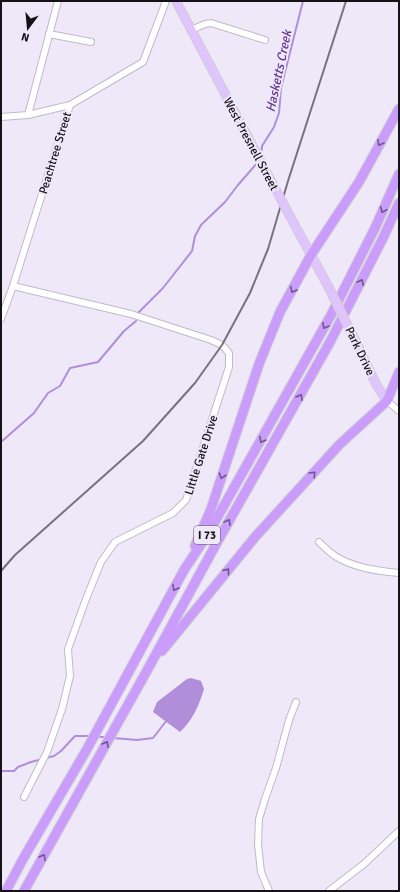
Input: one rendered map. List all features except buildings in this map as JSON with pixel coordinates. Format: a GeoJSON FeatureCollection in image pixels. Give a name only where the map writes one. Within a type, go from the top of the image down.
{"type":"FeatureCollection","features":[{"type":"Feature","properties":{"kind":"highway"},"geometry":{"type":"LineString","coordinates":[[184,570],[211,510],[259,364],[280,312],[311,255],[359,182],[399,109]]}},
{"type":"Feature","properties":{"kind":"highway","name":"I 73"},"geometry":{"type":"LineString","coordinates":[[6,891],[87,749],[184,570],[208,534],[331,315],[375,228],[399,174]]}},
{"type":"Feature","properties":{"kind":"highway","name":"I 73"},"geometry":{"type":"LineString","coordinates":[[24,891],[150,667],[197,578],[330,342],[399,203]]}},
{"type":"Feature","properties":{"kind":"highway"},"geometry":{"type":"LineString","coordinates":[[150,667],[255,537],[340,444],[388,401],[399,372]]}},
{"type":"Feature","properties":{"kind":"main road","name":"West Presnell Street"},"geometry":{"type":"LineString","coordinates":[[176,1],[328,286]]}},
{"type":"Feature","properties":{"kind":"main road","name":"Park Drive"},"geometry":{"type":"LineString","coordinates":[[328,286],[376,384],[388,401]]}},
{"type":"Feature","properties":{"kind":"street"},"geometry":{"type":"LineString","coordinates":[[28,115],[58,1]]}},
{"type":"Feature","properties":{"kind":"street","name":"Peachtree Street"},"geometry":{"type":"LineString","coordinates":[[1,319],[14,286],[70,105],[143,62],[166,1]]}},
{"type":"Feature","properties":{"kind":"street"},"geometry":{"type":"LineString","coordinates":[[191,30],[205,24],[211,24],[265,40]]}},
{"type":"Feature","properties":{"kind":"street"},"geometry":{"type":"LineString","coordinates":[[49,34],[91,42]]}},
{"type":"Feature","properties":{"kind":"street"},"geometry":{"type":"LineString","coordinates":[[1,117],[28,115],[70,105]]}},
{"type":"Feature","properties":{"kind":"street","name":"Little Gate Drive"},"geometry":{"type":"LineString","coordinates":[[14,286],[131,314],[211,340],[222,345],[229,353],[229,367],[186,500],[173,513],[115,542],[101,562],[68,649],[70,676],[62,709],[47,752],[24,797]]}},
{"type":"Feature","properties":{"kind":"street","name":"Park Drive"},"geometry":{"type":"LineString","coordinates":[[388,401],[399,411]]}},
{"type":"Feature","properties":{"kind":"street"},"geometry":{"type":"LineString","coordinates":[[319,542],[336,556],[347,561],[370,569],[399,573]]}},
{"type":"Feature","properties":{"kind":"street"},"geometry":{"type":"LineString","coordinates":[[269,891],[261,872],[258,844],[259,819],[276,768],[289,720],[296,702]]}},
{"type":"Feature","properties":{"kind":"street"},"geometry":{"type":"LineString","coordinates":[[329,891],[364,864],[399,831]]}},
{"type":"Feature","properties":{"kind":"shaded area"},"geometry":{"type":"Polygon","coordinates":[[[191,678],[201,681],[204,689],[195,712],[180,732],[153,712],[157,702],[187,679],[191,678]]]}},
{"type":"Feature","properties":{"kind":"waterway","name":"Hasketts Creek"},"geometry":{"type":"LineString","coordinates":[[261,156],[262,146],[274,127],[279,113],[281,88],[303,1]]}},
{"type":"Feature","properties":{"kind":"waterway","name":"Hasketts Creek"},"geometry":{"type":"LineString","coordinates":[[138,313],[163,288],[192,251],[195,236],[201,225],[225,202],[258,162]]}},
{"type":"Feature","properties":{"kind":"waterway","name":"Hasketts Creek"},"geometry":{"type":"LineString","coordinates":[[1,442],[34,413],[48,393],[60,386],[70,368],[98,362],[124,331],[136,321]]}},
{"type":"Feature","properties":{"kind":"waterway"},"geometry":{"type":"LineString","coordinates":[[113,738],[137,740],[153,738],[167,720]]}},
{"type":"Feature","properties":{"kind":"waterway"},"geometry":{"type":"LineString","coordinates":[[1,771],[14,771],[18,767],[31,762],[54,756],[61,751],[75,736],[90,736]]}},
{"type":"Feature","properties":{"kind":"waterway"},"geometry":{"type":"LineString","coordinates":[[97,737],[106,737]]}},
{"type":"Feature","properties":{"kind":"railway"},"geometry":{"type":"LineString","coordinates":[[1,571],[15,555],[143,441],[195,383],[222,345],[250,293],[268,249],[288,181],[346,1]]}}]}
